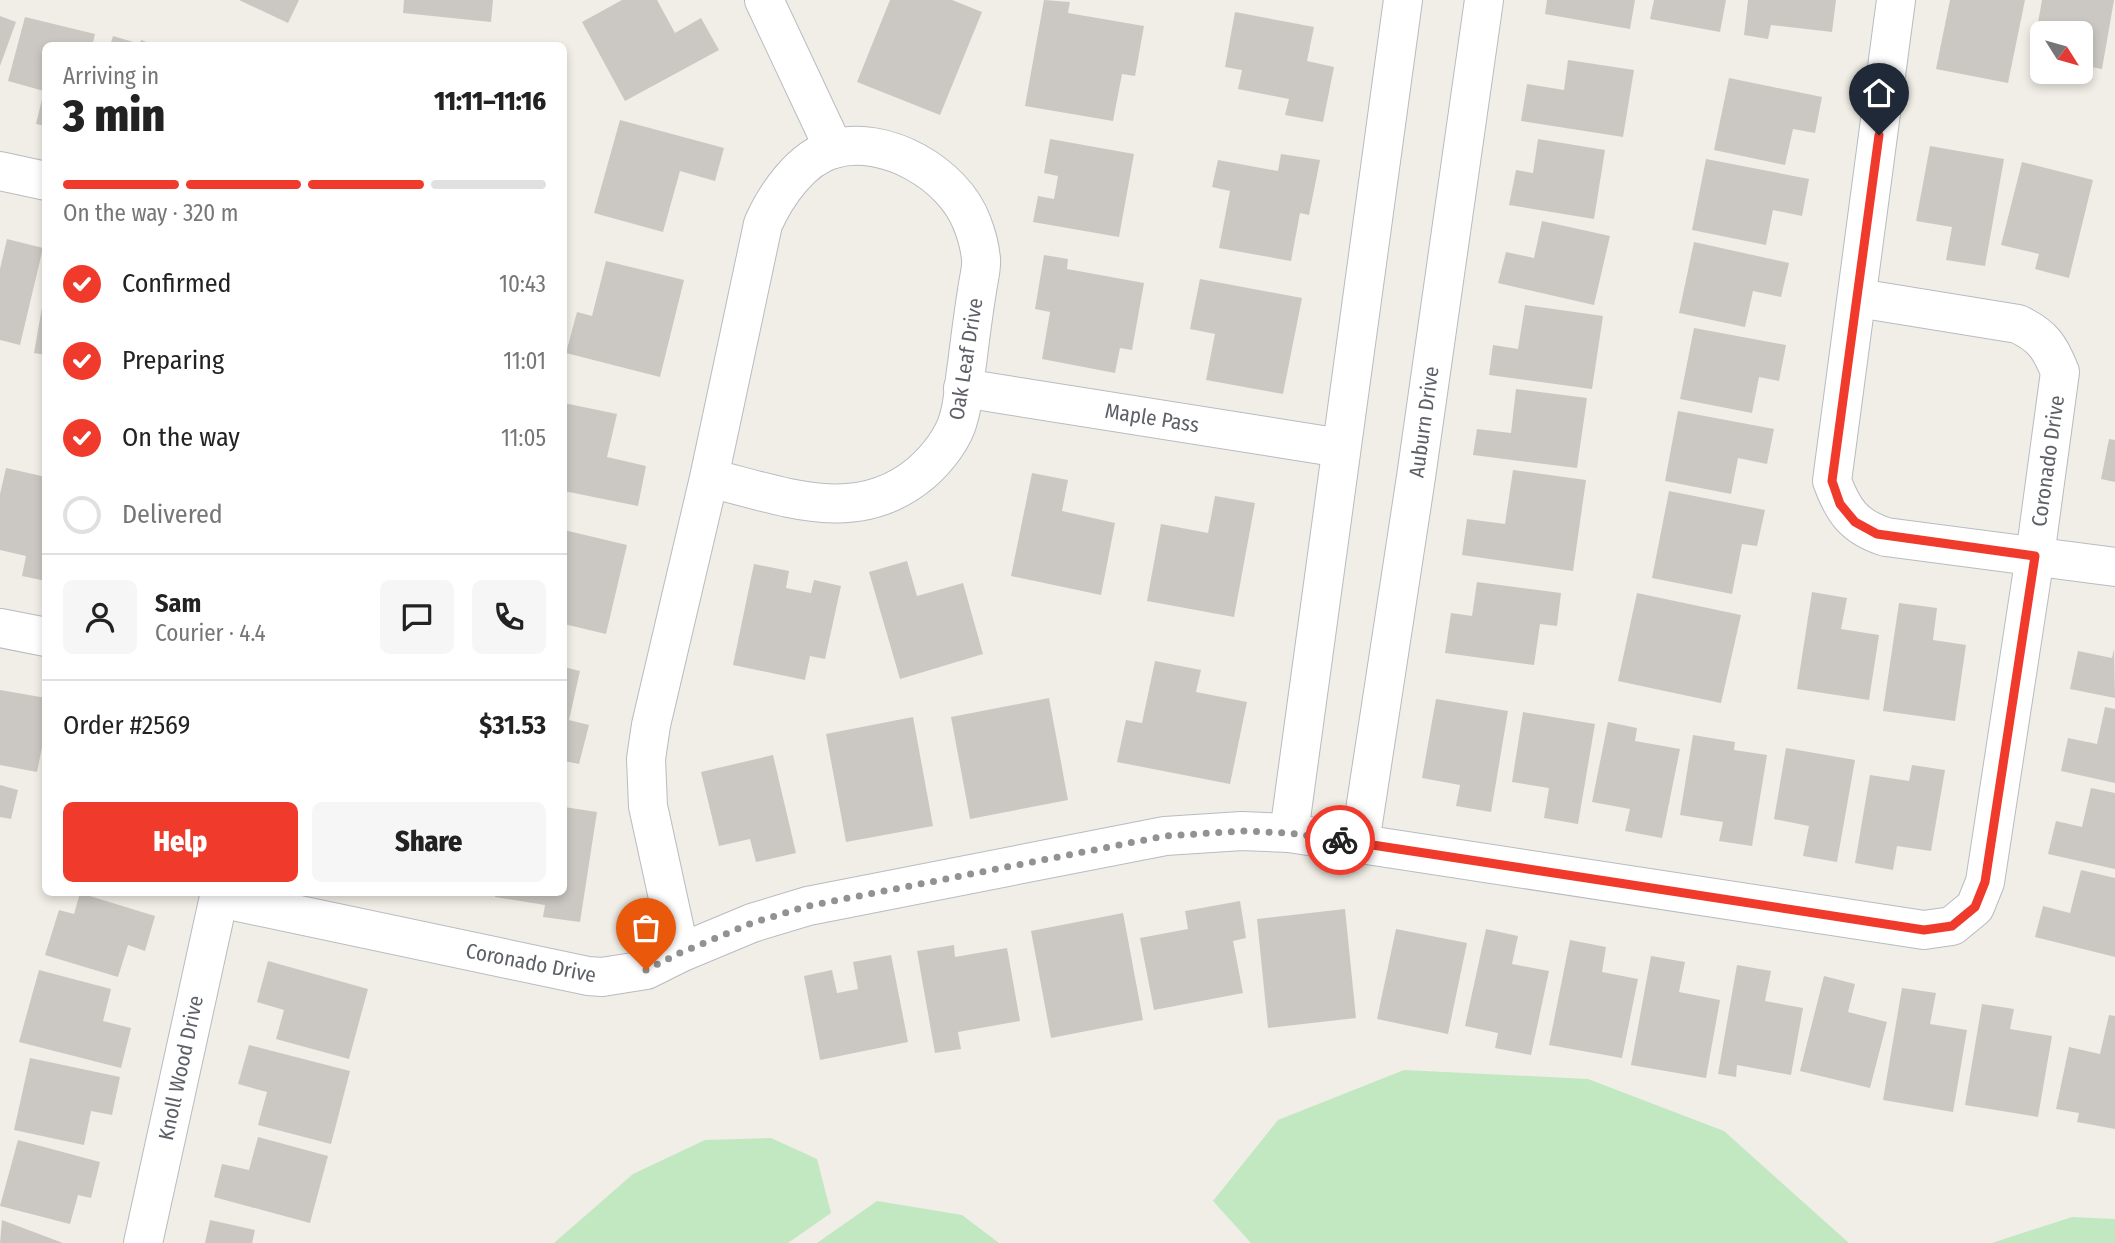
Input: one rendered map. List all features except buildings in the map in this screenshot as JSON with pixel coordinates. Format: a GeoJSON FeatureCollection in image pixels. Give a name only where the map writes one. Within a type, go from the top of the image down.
{"type":"FeatureCollection","features":[{"type":"Feature","properties":{"kind":"street"},"geometry":{"type":"LineString","coordinates":[[764,0],[834,149]]}},
{"type":"Feature","properties":{"kind":"street"},"geometry":{"type":"LineString","coordinates":[[1289,833],[1403,0]]}},
{"type":"Feature","properties":{"kind":"street","name":"Auburn Drive"},"geometry":{"type":"LineString","coordinates":[[1360,843],[1416,477],[1484,0]]}},
{"type":"Feature","properties":{"kind":"street"},"geometry":{"type":"LineString","coordinates":[[1896,0],[1832,481],[1840,504],[1855,522],[1886,537],[2115,568]]}},
{"type":"Feature","properties":{"kind":"street","name":"Oak Leaf Drive"},"geometry":{"type":"LineString","coordinates":[[680,953],[648,806],[646,760],[651,725],[709,478],[763,224],[772,202],[794,174],[834,149],[872,147],[908,157],[940,178],[964,206],[972,223],[981,260],[960,417],[941,452],[912,480],[877,498],[858,503],[818,504],[709,478]]}},
{"type":"Feature","properties":{"kind":"street"},"geometry":{"type":"LineString","coordinates":[[0,171],[42,180]]}},
{"type":"Feature","properties":{"kind":"street","name":"Coronado Drive"},"geometry":{"type":"LineString","coordinates":[[225,896],[602,977],[646,970],[752,923],[808,906],[1165,836],[1242,831],[1289,833],[1360,843],[1924,930],[1952,926],[1975,907],[1985,882],[2060,372],[2051,349],[2034,331],[2018,324],[1858,298]]}},
{"type":"Feature","properties":{"kind":"street","name":"Maple Pass"},"geometry":{"type":"LineString","coordinates":[[963,388],[1341,448]]}},
{"type":"Feature","properties":{"kind":"street"},"geometry":{"type":"LineString","coordinates":[[0,628],[42,636]]}},
{"type":"Feature","properties":{"kind":"street","name":"Knoll Wood Drive"},"geometry":{"type":"LineString","coordinates":[[143,1243],[220,896]]}},
{"type":"Feature","properties":{"kind":"green space"},"geometry":{"type":"Polygon","coordinates":[[[1404,1070],[1588,1079],[1724,1131],[1849,1243],[1251,1243],[1213,1201],[1278,1120],[1404,1070]]]}},
{"type":"Feature","properties":{"kind":"green space"},"geometry":{"type":"Polygon","coordinates":[[[771,1138],[817,1159],[831,1213],[788,1243],[554,1243],[633,1174],[705,1140],[771,1138]]]}},
{"type":"Feature","properties":{"kind":"green space"},"geometry":{"type":"Polygon","coordinates":[[[877,1201],[962,1215],[999,1243],[817,1243],[877,1201]]]}},
{"type":"Feature","properties":{"kind":"green space"},"geometry":{"type":"Polygon","coordinates":[[[2072,1217],[2115,1219],[2115,1243],[1992,1243],[2072,1217]]]}},
{"type":"Feature","properties":{"kind":"way so far"},"geometry":{"type":"LineString","coordinates":[[646,970],[752,923],[808,906],[1165,836],[1242,831],[1289,833],[1340,840]]}},
{"type":"Feature","properties":{"kind":"route"},"geometry":{"type":"LineString","coordinates":[[1340,840],[1924,930],[1952,926],[1975,907],[1985,882],[2035,556],[1886,537],[1855,522],[1840,504],[1832,481],[1879,135]]}}]}
